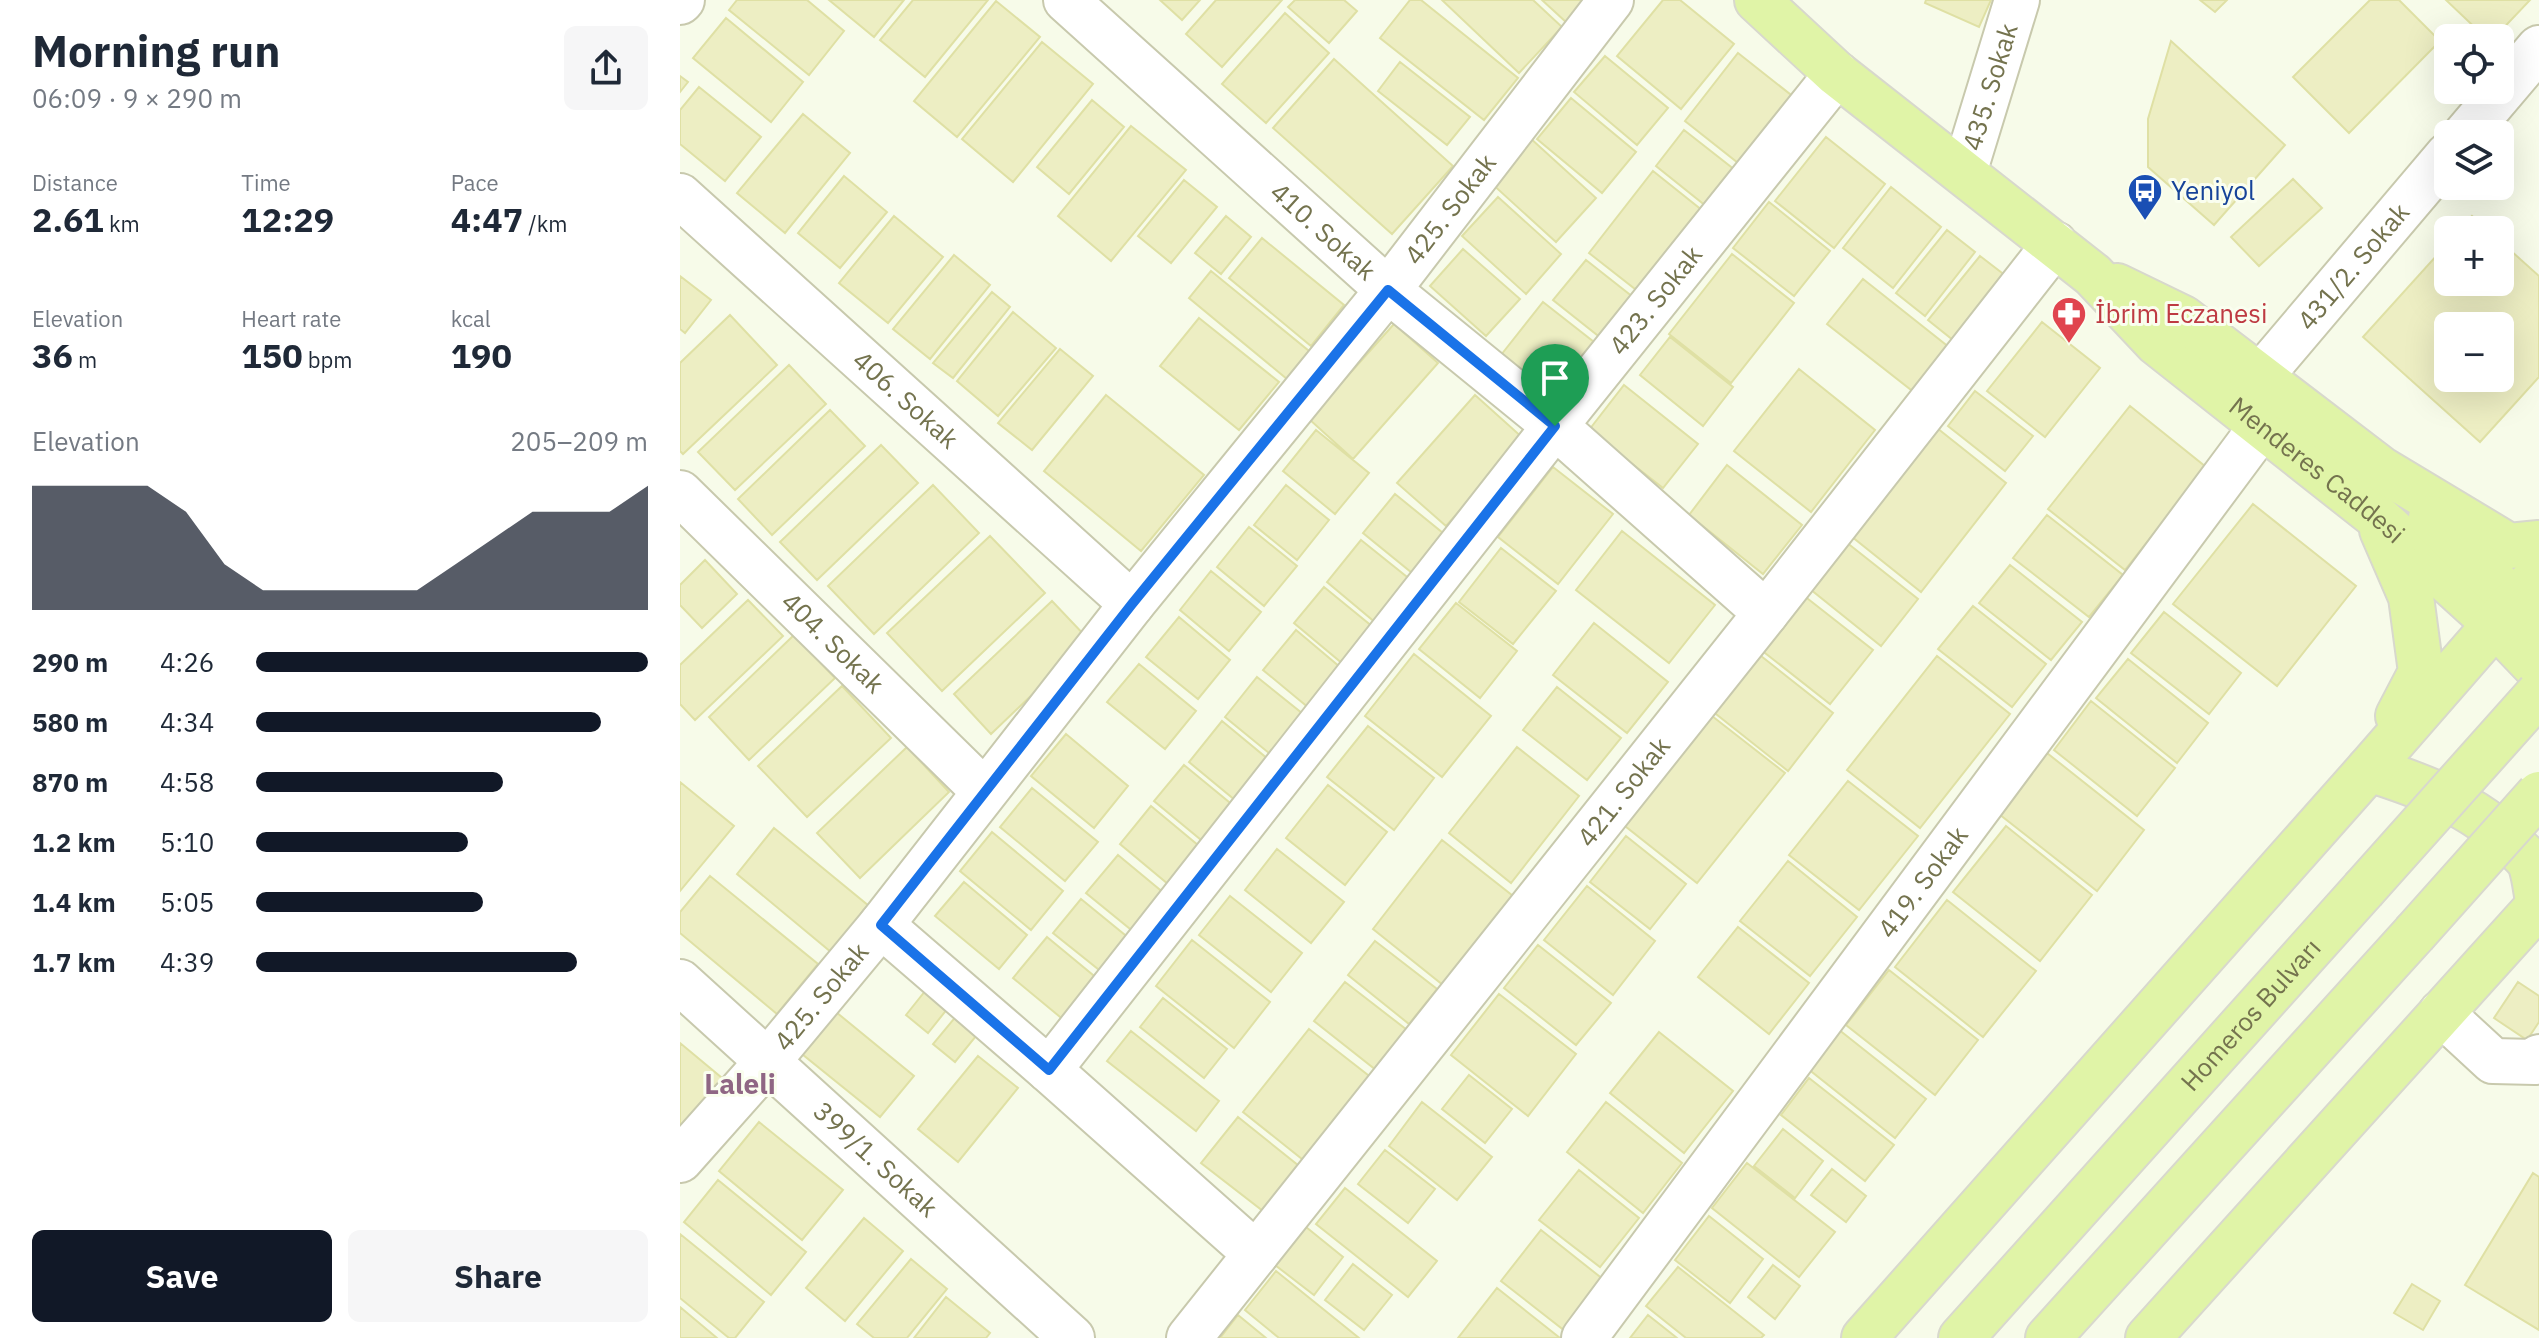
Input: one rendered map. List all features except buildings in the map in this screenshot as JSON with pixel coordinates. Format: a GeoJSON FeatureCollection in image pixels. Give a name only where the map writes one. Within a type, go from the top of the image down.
{"type":"FeatureCollection","features":[{"type":"Feature","properties":{"kind":"main road","name":"Menderes Caddesi"},"geometry":{"type":"LineString","coordinates":[[1757,0],[1837,74],[2093,275],[2157,343],[2376,516],[2522,606],[2539,670]]}},
{"type":"Feature","properties":{"kind":"main road","name":"Menderes Caddesi"},"geometry":{"type":"LineString","coordinates":[[2093,275],[2183,318],[2381,469]]}},
{"type":"Feature","properties":{"kind":"main road"},"geometry":{"type":"LineString","coordinates":[[2381,469],[2509,546],[2539,543]]}},
{"type":"Feature","properties":{"kind":"main road"},"geometry":{"type":"LineString","coordinates":[[1864,1338],[2369,769],[2522,606],[2381,469]]}},
{"type":"Feature","properties":{"kind":"main road"},"geometry":{"type":"LineString","coordinates":[[2369,769],[2421,672],[2411,597],[2376,516]]}},
{"type":"Feature","properties":{"kind":"main road","name":"Homeros Bulvarı"},"geometry":{"type":"LineString","coordinates":[[1961,1338],[2539,693]]}},
{"type":"Feature","properties":{"kind":"main road"},"geometry":{"type":"LineString","coordinates":[[2148,1338],[2539,906],[2529,862],[2500,832],[2468,810],[2440,796],[2410,782],[2369,769]]}},
{"type":"Feature","properties":{"kind":"main road"},"geometry":{"type":"LineString","coordinates":[[2048,1338],[2539,794]]}},
{"type":"Feature","properties":{"kind":"street","name":"410. Sokak"},"geometry":{"type":"LineString","coordinates":[[1066,0],[1388,290],[1555,426],[1766,613]]}},
{"type":"Feature","properties":{"kind":"street","name":"425. Sokak"},"geometry":{"type":"LineString","coordinates":[[680,1160],[768,1061],[881,925],[1132,604],[1388,290],[1611,0]]}},
{"type":"Feature","properties":{"kind":"street","name":"435. Sokak"},"geometry":{"type":"LineString","coordinates":[[1964,173],[2017,0]]}},
{"type":"Feature","properties":{"kind":"street"},"geometry":{"type":"LineString","coordinates":[[2478,120],[2539,48]]}},
{"type":"Feature","properties":{"kind":"street","name":"423. Sokak"},"geometry":{"type":"LineString","coordinates":[[1049,1070],[1555,426],[1837,74]]}},
{"type":"Feature","properties":{"kind":"street","name":"431/2. Sokak"},"geometry":{"type":"LineString","coordinates":[[2259,378],[2434,172]]}},
{"type":"Feature","properties":{"kind":"street","name":"406. Sokak"},"geometry":{"type":"LineString","coordinates":[[680,196],[1132,604]]}},
{"type":"Feature","properties":{"kind":"street","name":"421. Sokak"},"geometry":{"type":"LineString","coordinates":[[1189,1338],[1766,613],[2055,244]]}},
{"type":"Feature","properties":{"kind":"street","name":"419. Sokak"},"geometry":{"type":"LineString","coordinates":[[1584,1338],[2262,426]]}},
{"type":"Feature","properties":{"kind":"street","name":"404. Sokak"},"geometry":{"type":"LineString","coordinates":[[680,493],[984,791]]}},
{"type":"Feature","properties":{"kind":"street"},"geometry":{"type":"LineString","coordinates":[[881,925],[1256,1254]]}},
{"type":"Feature","properties":{"kind":"street","name":"399/1. Sokak"},"geometry":{"type":"LineString","coordinates":[[680,982],[1072,1338]]}},
{"type":"Feature","properties":{"kind":"street"},"geometry":{"type":"LineString","coordinates":[[2441,1013],[2493,1061],[2535,1062],[2539,1057]]}},
{"type":"Feature","properties":{"kind":"place","name":"Yeniyol"},"geometry":{"type":"Point","coordinates":[2145,222]}},
{"type":"Feature","properties":{"kind":"place","name":"İbrim Eczanesi"},"geometry":{"type":"Point","coordinates":[2069,345]}},
{"type":"Feature","properties":{"kind":"district","name":"Laleli"},"geometry":{"type":"Point","coordinates":[740,1084]}},
{"type":"Feature","properties":{"kind":"route"},"geometry":{"type":"LineString","coordinates":[[1388,290],[1555,426],[1049,1070],[881,925],[1132,604],[1388,290]]}}]}
